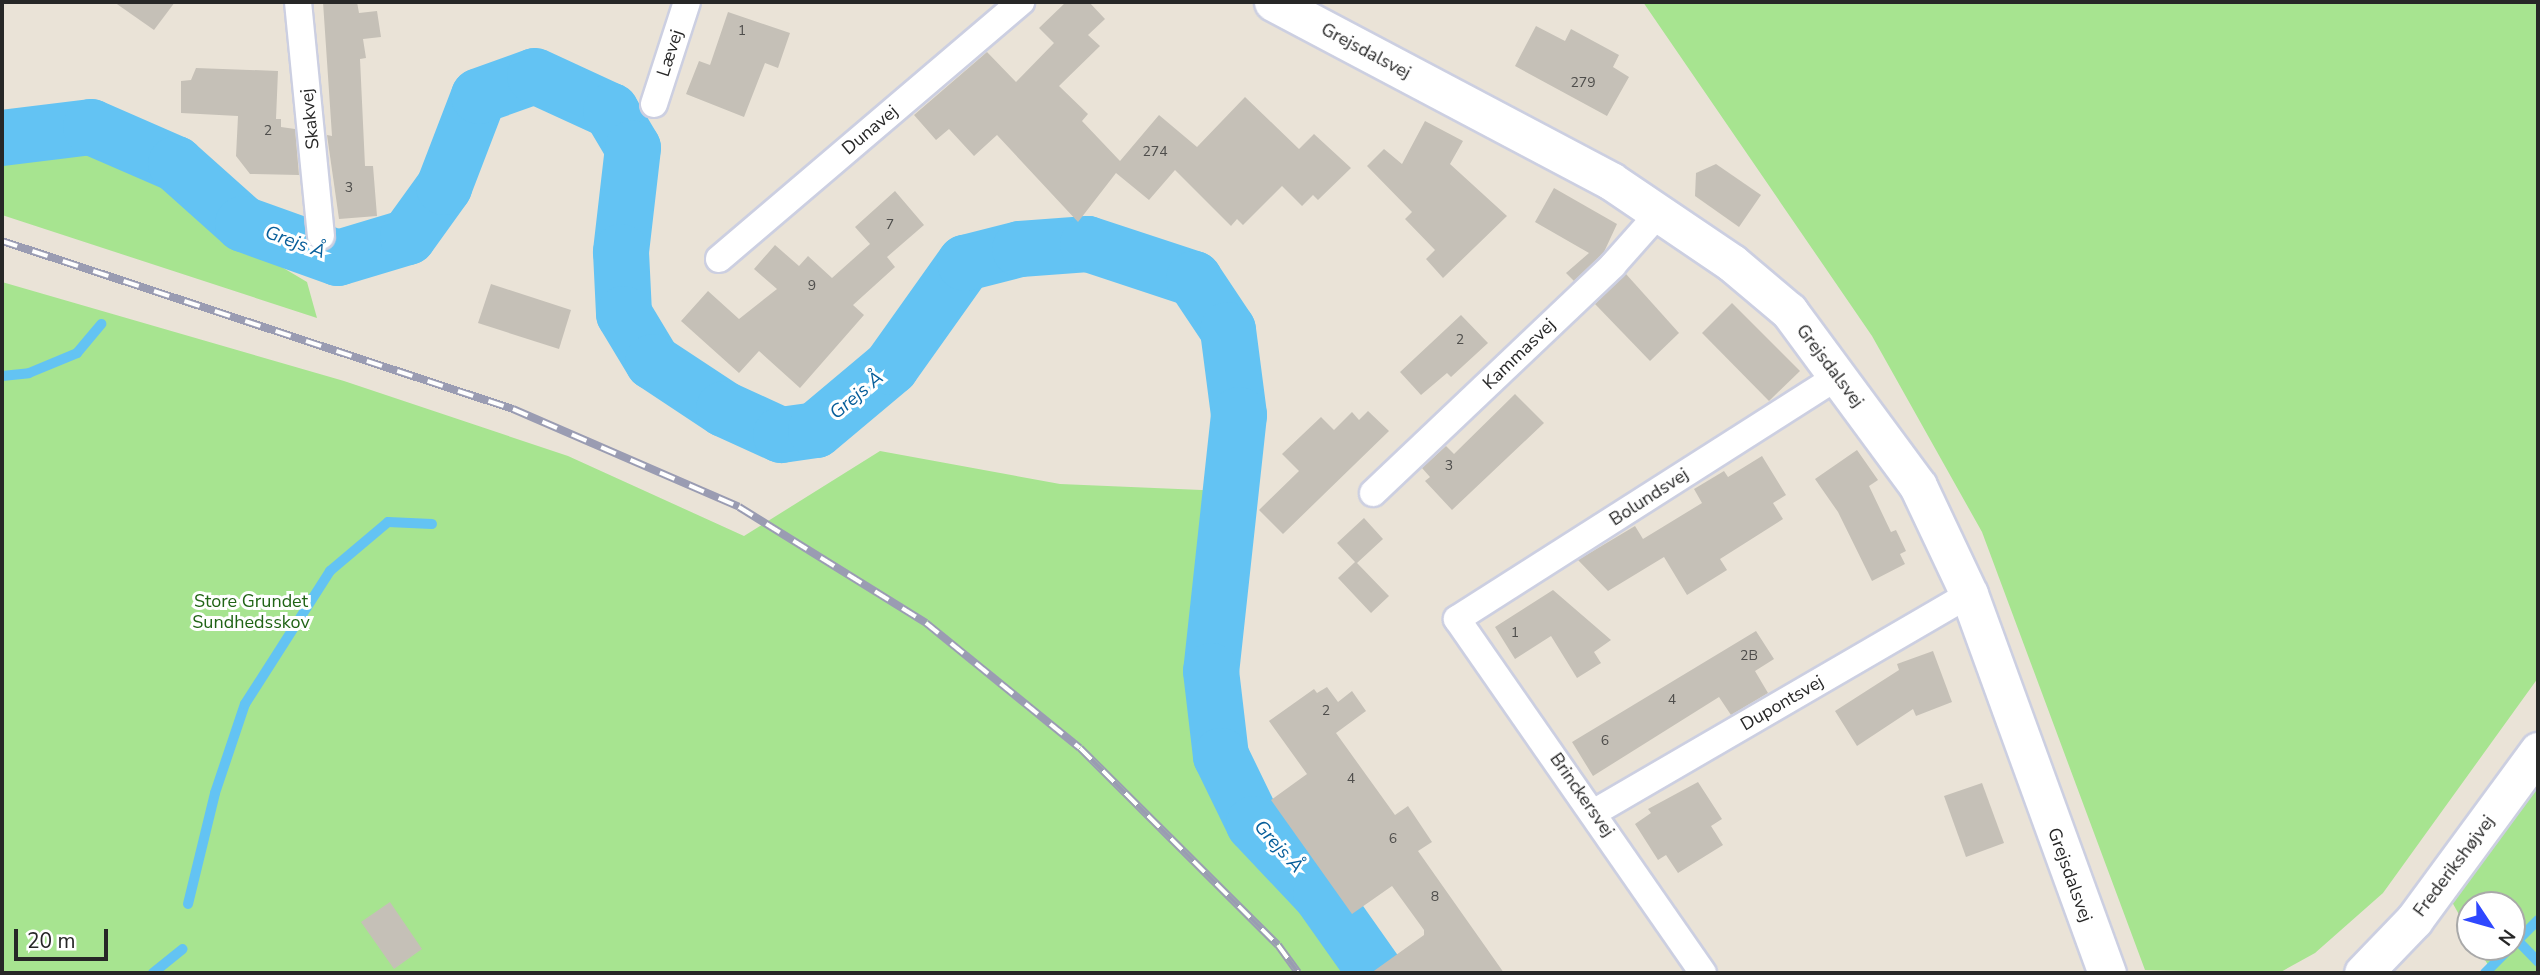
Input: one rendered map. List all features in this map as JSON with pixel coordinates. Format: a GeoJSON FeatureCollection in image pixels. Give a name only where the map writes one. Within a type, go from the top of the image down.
{"type":"FeatureCollection","features":[{"type":"Feature","properties":{"kind":"street","name":"Skakvej"},"geometry":{"type":"LineString","coordinates":[[298,2],[321,236]]}},
{"type":"Feature","properties":{"kind":"street","name":"Lævej"},"geometry":{"type":"LineString","coordinates":[[654,104],[687,2]]}},
{"type":"Feature","properties":{"kind":"street","name":"Dunavej"},"geometry":{"type":"LineString","coordinates":[[719,259],[1021,2]]}},
{"type":"Feature","properties":{"kind":"street","name":"Grejsdalsvej"},"geometry":{"type":"LineString","coordinates":[[1273,2],[1661,211],[1789,311],[1840,375],[1919,486],[1969,594],[2107,973]]}},
{"type":"Feature","properties":{"kind":"street","name":"Kammasvej"},"geometry":{"type":"LineString","coordinates":[[1373,493],[1613,265],[1661,211]]}},
{"type":"Feature","properties":{"kind":"street","name":"Bolundsvej"},"geometry":{"type":"LineString","coordinates":[[1457,619],[1840,375]]}},
{"type":"Feature","properties":{"kind":"street","name":"Dupontsvej"},"geometry":{"type":"LineString","coordinates":[[1595,812],[1969,594]]}},
{"type":"Feature","properties":{"kind":"street","name":"Brinckersvej"},"geometry":{"type":"LineString","coordinates":[[1457,619],[1595,812],[1703,973]]}},
{"type":"Feature","properties":{"kind":"street","name":"Frederikshøjvej"},"geometry":{"type":"LineString","coordinates":[[2362,973],[2414,920],[2538,751]]}},
{"type":"Feature","properties":{"kind":"green space"},"geometry":{"type":"Polygon","coordinates":[[[1643,2],[2538,2],[2538,678],[2383,893],[2315,953],[2279,973],[2145,970],[1982,532],[1872,336],[1643,2]]]}},
{"type":"Feature","properties":{"kind":"green space"},"geometry":{"type":"Polygon","coordinates":[[[106,148],[158,175],[248,247],[307,282],[317,318],[2,215],[2,154],[106,148]]]}},
{"type":"Feature","properties":{"kind":"green space","name":"Store Grundet Sundhedsskov"},"geometry":{"type":"Polygon","coordinates":[[[2,282],[344,381],[568,456],[744,536],[880,451],[1060,484],[1249,492],[1228,718],[1250,789],[1331,885],[1389,973],[2,973],[2,282]]]}},
{"type":"Feature","properties":{"kind":"green space"},"geometry":{"type":"Polygon","coordinates":[[[2538,779],[2538,973],[2493,973],[2486,961],[2526,961],[2526,891],[2460,891],[2538,779]]]}},
{"type":"Feature","properties":{"kind":"building"},"geometry":{"type":"Polygon","coordinates":[[[114,2],[175,2],[154,30],[114,2]]]}},
{"type":"Feature","properties":{"kind":"building"},"geometry":{"type":"Polygon","coordinates":[[[323,2],[357,2],[359,13],[377,11],[381,37],[363,39],[366,58],[360,59],[365,166],[373,166],[377,216],[339,219],[327,135],[332,136],[323,2]]]}},
{"type":"Feature","properties":{"kind":"building"},"geometry":{"type":"Polygon","coordinates":[[[1066,2],[1089,2],[1105,19],[1088,35],[1100,46],[1059,86],[1088,114],[1082,121],[1120,161],[1159,115],[1197,147],[1245,97],[1299,149],[1314,134],[1351,168],[1318,200],[1313,195],[1302,206],[1282,186],[1243,225],[1237,219],[1231,226],[1175,170],[1149,200],[1116,173],[1078,222],[997,135],[974,156],[949,129],[936,140],[914,115],[987,52],[1016,82],[1054,43],[1039,28],[1066,2]]]}},
{"type":"Feature","properties":{"kind":"building"},"geometry":{"type":"Polygon","coordinates":[[[728,12],[790,33],[778,68],[765,63],[744,117],[686,94],[699,61],[710,65],[728,12]]]}},
{"type":"Feature","properties":{"kind":"building"},"geometry":{"type":"Polygon","coordinates":[[[1536,26],[1565,41],[1571,29],[1619,55],[1613,67],[1629,77],[1607,116],[1515,66],[1536,26]]]}},
{"type":"Feature","properties":{"kind":"building"},"geometry":{"type":"Polygon","coordinates":[[[196,68],[278,71],[276,119],[281,119],[281,127],[295,129],[299,175],[250,174],[236,156],[238,116],[181,113],[181,81],[191,80],[196,68]]]}},
{"type":"Feature","properties":{"kind":"building"},"geometry":{"type":"Polygon","coordinates":[[[1425,121],[1463,141],[1450,164],[1507,216],[1443,278],[1426,259],[1435,250],[1405,219],[1412,212],[1367,166],[1384,149],[1402,164],[1425,121]]]}},
{"type":"Feature","properties":{"kind":"building"},"geometry":{"type":"Polygon","coordinates":[[[1716,164],[1761,195],[1739,227],[1695,196],[1696,173],[1716,164]]]}},
{"type":"Feature","properties":{"kind":"building"},"geometry":{"type":"Polygon","coordinates":[[[1554,188],[1617,224],[1604,252],[1574,281],[1566,273],[1589,253],[1535,222],[1554,188]]]}},
{"type":"Feature","properties":{"kind":"building"},"geometry":{"type":"Polygon","coordinates":[[[895,191],[924,225],[887,257],[895,267],[853,305],[864,315],[800,388],[759,351],[739,373],[681,321],[708,291],[739,319],[777,289],[754,269],[775,245],[799,266],[808,256],[832,278],[870,244],[855,227],[895,191]]]}},
{"type":"Feature","properties":{"kind":"building"},"geometry":{"type":"Polygon","coordinates":[[[1626,274],[1679,333],[1650,361],[1595,304],[1626,274]]]}},
{"type":"Feature","properties":{"kind":"building"},"geometry":{"type":"Polygon","coordinates":[[[491,284],[571,310],[559,349],[478,323],[491,284]]]}},
{"type":"Feature","properties":{"kind":"building"},"geometry":{"type":"Polygon","coordinates":[[[1732,303],[1800,371],[1769,401],[1702,333],[1732,303]]]}},
{"type":"Feature","properties":{"kind":"building"},"geometry":{"type":"Polygon","coordinates":[[[1461,315],[1488,343],[1451,377],[1447,373],[1421,395],[1400,372],[1461,315]]]}},
{"type":"Feature","properties":{"kind":"building"},"geometry":{"type":"Polygon","coordinates":[[[1515,394],[1544,423],[1452,510],[1425,481],[1430,477],[1422,468],[1446,446],[1454,454],[1515,394]]]}},
{"type":"Feature","properties":{"kind":"building"},"geometry":{"type":"Polygon","coordinates":[[[1368,411],[1389,431],[1283,534],[1259,510],[1299,471],[1282,454],[1321,417],[1334,430],[1352,412],[1359,420],[1368,411]]]}},
{"type":"Feature","properties":{"kind":"building"},"geometry":{"type":"Polygon","coordinates":[[[1857,450],[1878,480],[1869,486],[1891,532],[1896,530],[1906,551],[1900,554],[1905,564],[1872,581],[1838,512],[1815,479],[1857,450]]]}},
{"type":"Feature","properties":{"kind":"building"},"geometry":{"type":"Polygon","coordinates":[[[1762,456],[1786,495],[1773,503],[1783,519],[1720,559],[1727,570],[1687,595],[1664,557],[1608,591],[1578,560],[1635,526],[1643,539],[1702,503],[1694,489],[1724,471],[1728,477],[1762,456]]]}},
{"type":"Feature","properties":{"kind":"building"},"geometry":{"type":"Polygon","coordinates":[[[1364,518],[1383,539],[1357,563],[1389,596],[1371,613],[1338,578],[1355,562],[1337,543],[1364,518]]]}},
{"type":"Feature","properties":{"kind":"building"},"geometry":{"type":"Polygon","coordinates":[[[1553,590],[1611,640],[1594,652],[1601,663],[1577,678],[1551,636],[1515,659],[1495,627],[1553,590]]]}},
{"type":"Feature","properties":{"kind":"building"},"geometry":{"type":"Polygon","coordinates":[[[1756,631],[1774,659],[1755,671],[1768,693],[1731,715],[1719,697],[1593,776],[1572,742],[1756,631]]]}},
{"type":"Feature","properties":{"kind":"building"},"geometry":{"type":"Polygon","coordinates":[[[1933,651],[1952,702],[1916,716],[1913,709],[1857,746],[1835,711],[1899,670],[1897,664],[1933,651]]]}},
{"type":"Feature","properties":{"kind":"building"},"geometry":{"type":"Polygon","coordinates":[[[1327,687],[1338,702],[1352,691],[1366,711],[1336,733],[1395,815],[1408,806],[1432,842],[1418,851],[1504,973],[1371,973],[1424,935],[1424,930],[1392,886],[1352,914],[1271,800],[1307,774],[1269,721],[1314,689],[1317,693],[1327,687]]]}},
{"type":"Feature","properties":{"kind":"building"},"geometry":{"type":"Polygon","coordinates":[[[1698,782],[1722,819],[1711,826],[1723,845],[1678,873],[1666,855],[1658,860],[1635,824],[1651,813],[1648,809],[1698,782]]]}},
{"type":"Feature","properties":{"kind":"building"},"geometry":{"type":"Polygon","coordinates":[[[1982,783],[2004,843],[1966,857],[1944,796],[1982,783]]]}},
{"type":"Feature","properties":{"kind":"building"},"geometry":{"type":"Polygon","coordinates":[[[390,902],[422,949],[394,969],[361,922],[390,902]]]}},
{"type":"Feature","properties":{"kind":"waterway","name":"Grejs Å"},"geometry":{"type":"LineString","coordinates":[[2,138],[91,127],[176,164],[243,224],[338,258],[408,237],[444,187],[479,96],[535,76],[611,111],[633,148],[621,252],[624,314],[653,362],[724,409],[781,435],[816,430],[891,367],[965,263],[1020,249],[1088,244],[1194,279],[1228,330],[1239,415],[1211,671],[1221,756],[1254,824],[1321,895],[1376,973]]}},
{"type":"Feature","properties":{"kind":"waterway"},"geometry":{"type":"LineString","coordinates":[[2,376],[29,373],[77,353],[101,324]]}},
{"type":"Feature","properties":{"kind":"waterway"},"geometry":{"type":"LineString","coordinates":[[188,904],[215,793],[245,704],[330,571],[388,522],[432,524]]}},
{"type":"Feature","properties":{"kind":"waterway"},"geometry":{"type":"LineString","coordinates":[[2485,973],[2538,920]]}},
{"type":"Feature","properties":{"kind":"waterway"},"geometry":{"type":"LineString","coordinates":[[153,973],[183,949]]}},
{"type":"Feature","properties":{"kind":"waterway"},"geometry":{"type":"LineString","coordinates":[[2526,949],[2538,962]]}},
{"type":"Feature","properties":{"kind":"railway"},"geometry":{"type":"LineString","coordinates":[[2,241],[513,409],[739,507],[926,623],[1080,748],[1278,945],[1298,973]]}}]}
